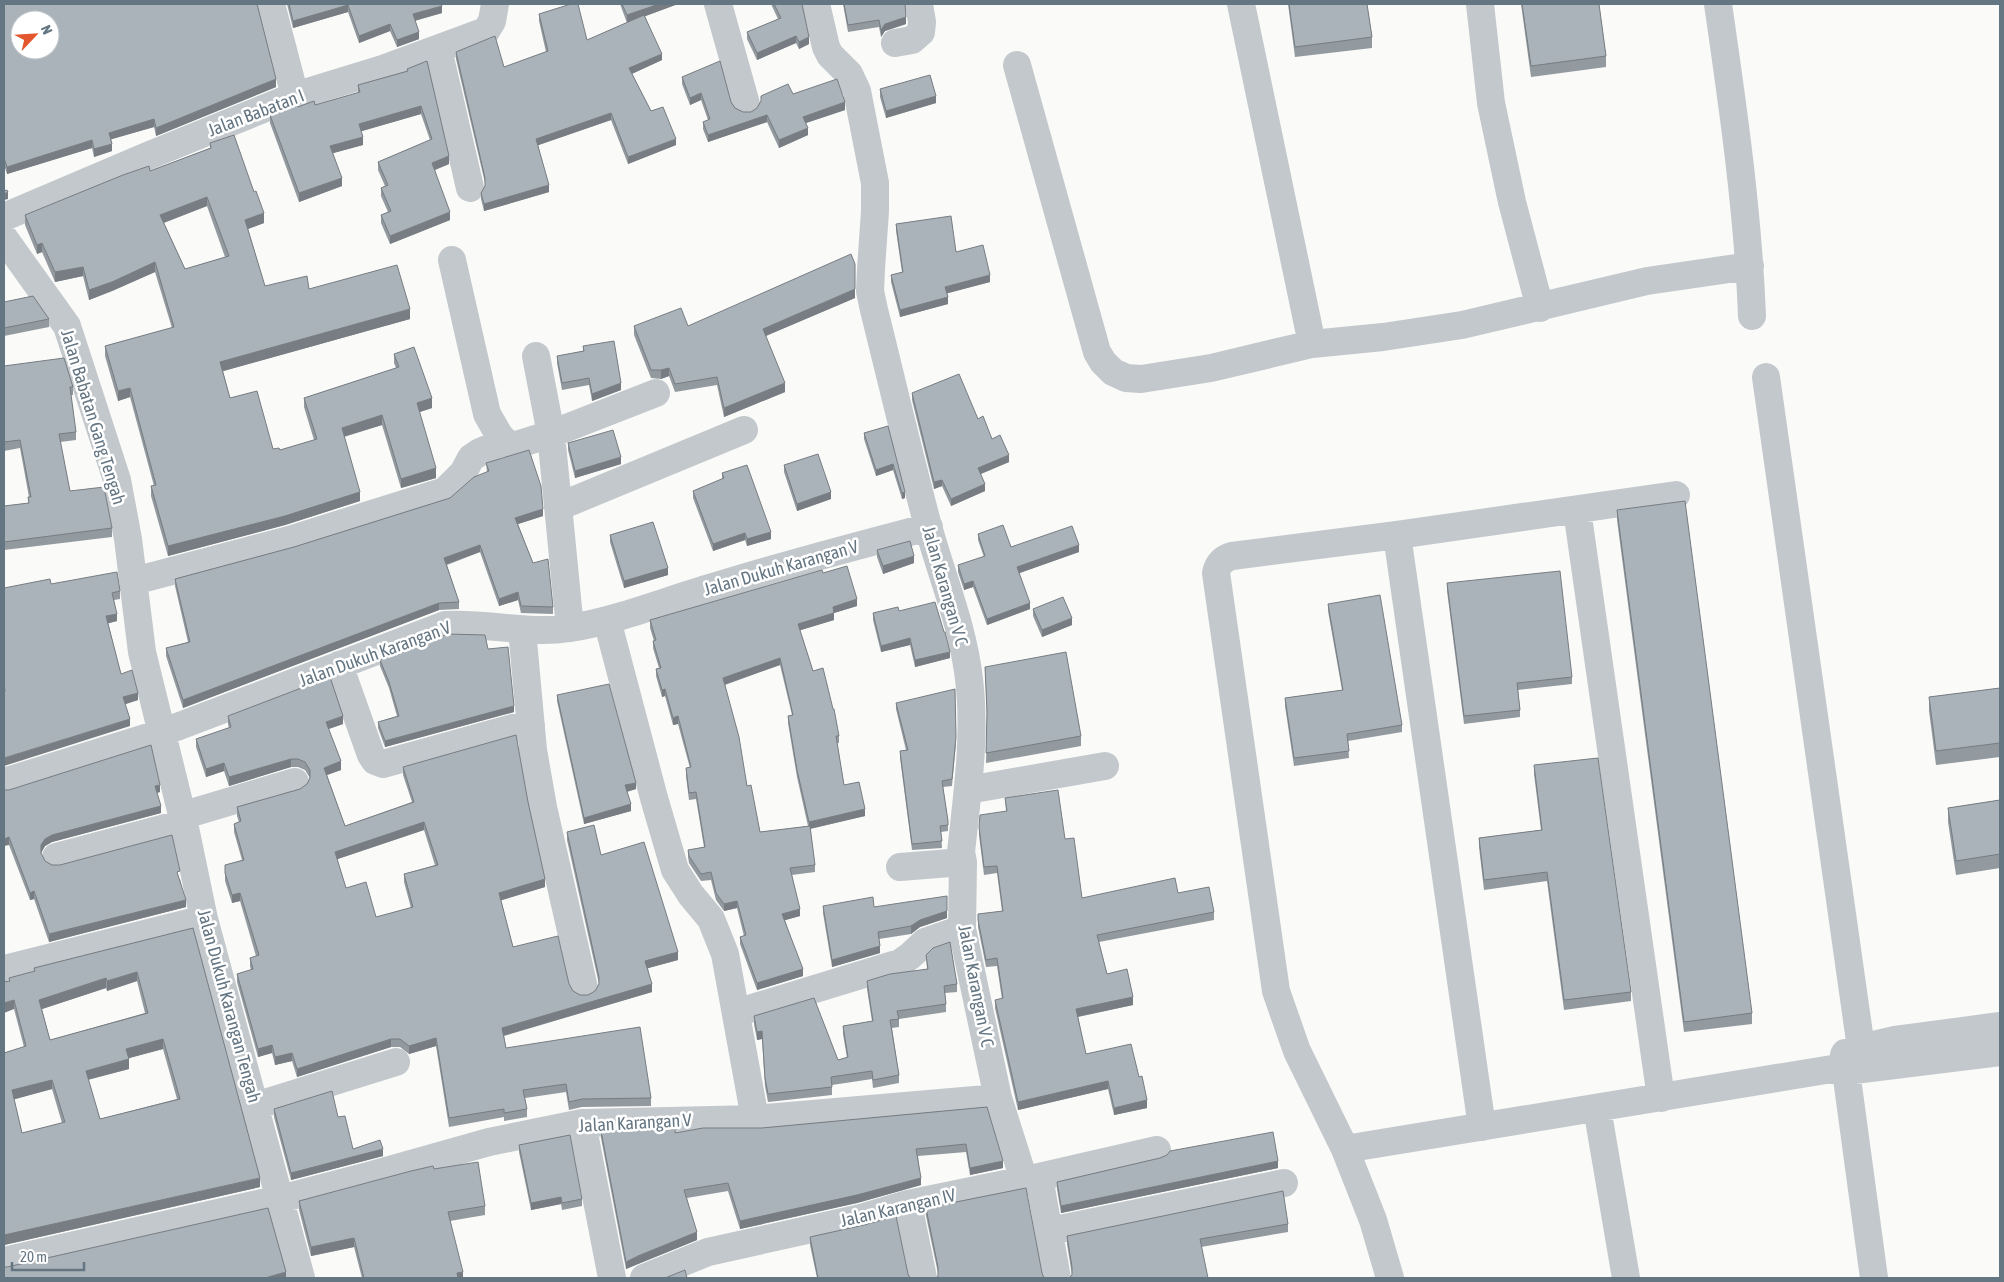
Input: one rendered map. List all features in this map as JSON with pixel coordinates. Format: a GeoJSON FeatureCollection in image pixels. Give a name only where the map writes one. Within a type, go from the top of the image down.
{"type":"FeatureCollection","features":[{"type":"Feature","properties":{"kind":"street"},"geometry":{"type":"LineString","coordinates":[[270,4],[295,96]]}},
{"type":"Feature","properties":{"kind":"street","name":"Jalan Babatan I"},"geometry":{"type":"LineString","coordinates":[[4,217],[295,96],[438,49],[486,30],[492,21],[496,4]]}},
{"type":"Feature","properties":{"kind":"street"},"geometry":{"type":"LineString","coordinates":[[718,4],[746,104]]}},
{"type":"Feature","properties":{"kind":"street","name":"Jalan Karangan V C"},"geometry":{"type":"LineString","coordinates":[[816,4],[826,47],[830,55],[849,74],[857,91],[875,183],[870,291],[928,527],[958,623],[969,679],[972,713],[968,790],[961,852],[963,862],[962,929],[998,1098],[1032,1179],[1050,1231],[1057,1278]]}},
{"type":"Feature","properties":{"kind":"street"},"geometry":{"type":"LineString","coordinates":[[895,43],[912,40],[921,32],[922,22],[919,4]]}},
{"type":"Feature","properties":{"kind":"street"},"geometry":{"type":"LineString","coordinates":[[1241,4],[1312,344]]}},
{"type":"Feature","properties":{"kind":"street"},"geometry":{"type":"LineString","coordinates":[[1480,4],[1491,103],[1512,202],[1540,308]]}},
{"type":"Feature","properties":{"kind":"street"},"geometry":{"type":"LineString","coordinates":[[1718,4],[1728,69],[1750,266],[1752,316]]}},
{"type":"Feature","properties":{"kind":"street"},"geometry":{"type":"LineString","coordinates":[[438,49],[470,188]]}},
{"type":"Feature","properties":{"kind":"street"},"geometry":{"type":"LineString","coordinates":[[1017,65],[1096,352],[1114,372],[1126,378],[1140,379],[1211,368],[1312,344],[1383,337],[1462,325],[1540,308],[1647,281],[1750,266]]}},
{"type":"Feature","properties":{"kind":"street","name":"Jalan Babatan Gang Tengah"},"geometry":{"type":"LineString","coordinates":[[4,238],[67,326],[117,480],[134,581],[142,652],[161,733]]}},
{"type":"Feature","properties":{"kind":"street"},"geometry":{"type":"LineString","coordinates":[[452,260],[487,414],[499,435],[507,444],[516,445],[551,434],[656,393]]}},
{"type":"Feature","properties":{"kind":"street"},"geometry":{"type":"LineString","coordinates":[[536,356],[551,434],[570,628]]}},
{"type":"Feature","properties":{"kind":"street"},"geometry":{"type":"LineString","coordinates":[[1766,377],[1874,1278]]}},
{"type":"Feature","properties":{"kind":"street"},"geometry":{"type":"LineString","coordinates":[[558,507],[744,430]]}},
{"type":"Feature","properties":{"kind":"street"},"geometry":{"type":"LineString","coordinates":[[134,581],[290,540],[445,491],[463,473],[471,458],[505,441]]}},
{"type":"Feature","properties":{"kind":"street"},"geometry":{"type":"LineString","coordinates":[[1390,1278],[1373,1220],[1345,1149],[1297,1051],[1276,991],[1216,573],[1218,565],[1232,556],[1397,536],[1676,495]]}},
{"type":"Feature","properties":{"kind":"street"},"geometry":{"type":"LineString","coordinates":[[1578,510],[1661,1098]]}},
{"type":"Feature","properties":{"kind":"street","name":"Jalan Dukuh Karangan V"},"geometry":{"type":"LineString","coordinates":[[4,782],[161,733],[445,625],[463,624],[522,630],[570,628],[608,620],[752,575],[928,527]]}},
{"type":"Feature","properties":{"kind":"street"},"geometry":{"type":"LineString","coordinates":[[1397,536],[1482,1127]]}},
{"type":"Feature","properties":{"kind":"street"},"geometry":{"type":"LineString","coordinates":[[608,620],[654,798],[675,870],[691,895],[711,919],[725,954],[754,1119]]}},
{"type":"Feature","properties":{"kind":"street"},"geometry":{"type":"LineString","coordinates":[[522,630],[533,750],[543,807],[584,988]]}},
{"type":"Feature","properties":{"kind":"street"},"geometry":{"type":"LineString","coordinates":[[339,665],[371,755],[375,761],[384,764],[514,728],[531,726]]}},
{"type":"Feature","properties":{"kind":"street","name":"Jalan Dukuh Karangan Tengah"},"geometry":{"type":"LineString","coordinates":[[161,733],[183,819],[204,919],[301,1278]]}},
{"type":"Feature","properties":{"kind":"street"},"geometry":{"type":"LineString","coordinates":[[968,790],[1105,766]]}},
{"type":"Feature","properties":{"kind":"street"},"geometry":{"type":"LineString","coordinates":[[56,858],[295,782]]}},
{"type":"Feature","properties":{"kind":"street"},"geometry":{"type":"LineString","coordinates":[[900,867],[963,862]]}},
{"type":"Feature","properties":{"kind":"street"},"geometry":{"type":"LineString","coordinates":[[4,969],[204,919]]}},
{"type":"Feature","properties":{"kind":"street"},"geometry":{"type":"LineString","coordinates":[[736,1013],[900,964],[925,942],[962,929]]}},
{"type":"Feature","properties":{"kind":"street"},"geometry":{"type":"LineString","coordinates":[[1849,1062],[1895,1040],[2000,1026]]}},
{"type":"Feature","properties":{"kind":"street"},"geometry":{"type":"LineString","coordinates":[[1345,1149],[1661,1098],[1849,1062],[1914,1064],[2000,1052]]}},
{"type":"Feature","properties":{"kind":"street"},"geometry":{"type":"LineString","coordinates":[[256,1106],[396,1062]]}},
{"type":"Feature","properties":{"kind":"street","name":"Jalan Karangan V"},"geometry":{"type":"LineString","coordinates":[[280,1199],[489,1142],[582,1124],[754,1119],[998,1098]]}},
{"type":"Feature","properties":{"kind":"street"},"geometry":{"type":"LineString","coordinates":[[1597,1108],[1626,1278]]}},
{"type":"Feature","properties":{"kind":"street"},"geometry":{"type":"LineString","coordinates":[[582,1124],[612,1278]]}},
{"type":"Feature","properties":{"kind":"street","name":"Jalan Karangan IV"},"geometry":{"type":"LineString","coordinates":[[644,1278],[708,1252],[861,1218],[908,1204],[1032,1179],[1156,1150]]}},
{"type":"Feature","properties":{"kind":"street"},"geometry":{"type":"LineString","coordinates":[[1050,1231],[1284,1183]]}},
{"type":"Feature","properties":{"kind":"street"},"geometry":{"type":"LineString","coordinates":[[4,1261],[280,1199]]}},
{"type":"Feature","properties":{"kind":"street"},"geometry":{"type":"LineString","coordinates":[[908,1204],[923,1278]]}},
{"type":"Feature","properties":{"kind":"building"},"geometry":{"type":"Polygon","coordinates":[[[4,4],[257,4],[276,79],[156,128],[154,119],[109,133],[112,144],[94,149],[92,140],[7,167],[4,158],[4,4]]]}},
{"type":"Feature","properties":{"kind":"building"},"geometry":{"type":"Polygon","coordinates":[[[289,4],[441,4],[442,6],[413,14],[419,32],[397,40],[390,24],[359,36],[348,5],[293,21],[289,4]]]}},
{"type":"Feature","properties":{"kind":"building"},"geometry":{"type":"Polygon","coordinates":[[[571,4],[578,4],[587,40],[644,15],[662,54],[629,68],[651,111],[663,107],[676,139],[628,157],[611,113],[536,139],[549,185],[484,204],[481,193],[485,186],[485,178],[456,52],[495,36],[504,67],[548,51],[539,14],[571,4]]]}},
{"type":"Feature","properties":{"kind":"building"},"geometry":{"type":"Polygon","coordinates":[[[622,4],[659,4],[627,15],[622,4]]]}},
{"type":"Feature","properties":{"kind":"building"},"geometry":{"type":"Polygon","coordinates":[[[774,4],[802,4],[809,37],[799,42],[796,36],[757,53],[747,32],[781,18],[774,4]]]}},
{"type":"Feature","properties":{"kind":"building"},"geometry":{"type":"Polygon","coordinates":[[[844,4],[905,4],[906,17],[885,24],[881,30],[879,20],[848,25],[844,4]]]}},
{"type":"Feature","properties":{"kind":"building"},"geometry":{"type":"Polygon","coordinates":[[[1289,4],[1367,4],[1372,37],[1295,47],[1289,4]]]}},
{"type":"Feature","properties":{"kind":"building"},"geometry":{"type":"Polygon","coordinates":[[[1522,4],[1599,4],[1606,56],[1531,66],[1522,4]]]}},
{"type":"Feature","properties":{"kind":"building"},"geometry":{"type":"Polygon","coordinates":[[[427,61],[449,156],[432,163],[450,212],[390,236],[381,215],[391,211],[381,188],[388,185],[378,162],[432,139],[421,106],[359,124],[363,137],[330,146],[342,178],[299,193],[270,115],[296,104],[298,107],[314,101],[315,105],[360,92],[358,85],[408,71],[407,69],[427,61]]]}},
{"type":"Feature","properties":{"kind":"building"},"geometry":{"type":"Polygon","coordinates":[[[720,61],[731,102],[735,108],[743,112],[751,112],[757,108],[761,101],[761,96],[788,84],[793,94],[837,79],[845,102],[803,117],[808,128],[779,140],[767,115],[708,135],[703,122],[710,119],[701,93],[690,98],[682,77],[720,61]]]}},
{"type":"Feature","properties":{"kind":"building"},"geometry":{"type":"Polygon","coordinates":[[[930,75],[936,96],[886,111],[880,89],[930,75]]]}},
{"type":"Feature","properties":{"kind":"building"},"geometry":{"type":"Polygon","coordinates":[[[234,135],[254,192],[256,191],[264,213],[245,220],[265,286],[307,276],[309,289],[397,265],[410,309],[220,362],[230,398],[257,391],[273,449],[279,448],[280,450],[317,439],[304,398],[399,367],[394,354],[414,347],[432,398],[417,403],[436,468],[401,479],[382,415],[342,428],[360,492],[285,516],[168,546],[151,486],[156,485],[130,388],[118,391],[105,346],[174,327],[155,262],[112,282],[89,290],[83,267],[55,272],[42,243],[37,245],[25,215],[123,175],[149,166],[150,171],[211,148],[210,143],[234,135]],[[207,197],[160,215],[185,269],[229,256],[207,197]]]}},
{"type":"Feature","properties":{"kind":"building"},"geometry":{"type":"Polygon","coordinates":[[[951,216],[956,252],[983,245],[990,275],[945,287],[948,297],[900,310],[891,275],[903,272],[896,224],[951,216]]]}},
{"type":"Feature","properties":{"kind":"building"},"geometry":{"type":"Polygon","coordinates":[[[851,254],[855,264],[855,289],[763,329],[785,383],[724,408],[717,377],[675,384],[669,368],[651,370],[634,326],[681,308],[688,326],[851,254]]]}},
{"type":"Feature","properties":{"kind":"building"},"geometry":{"type":"Polygon","coordinates":[[[33,296],[49,319],[4,328],[4,302],[33,296]]]}},
{"type":"Feature","properties":{"kind":"building"},"geometry":{"type":"Polygon","coordinates":[[[614,341],[621,383],[592,394],[589,378],[562,383],[557,356],[584,351],[583,346],[614,341]]]}},
{"type":"Feature","properties":{"kind":"building"},"geometry":{"type":"Polygon","coordinates":[[[64,358],[73,387],[70,387],[76,432],[59,434],[70,491],[104,487],[112,528],[4,542],[4,506],[29,503],[28,497],[31,497],[20,440],[4,442],[4,366],[64,358]]]}},
{"type":"Feature","properties":{"kind":"building"},"geometry":{"type":"Polygon","coordinates":[[[959,374],[978,419],[983,416],[992,439],[1000,435],[1009,455],[978,468],[985,484],[951,499],[942,480],[934,482],[912,393],[959,374]]]}},
{"type":"Feature","properties":{"kind":"building"},"geometry":{"type":"Polygon","coordinates":[[[888,426],[905,492],[902,493],[893,464],[876,470],[864,433],[888,426]]]}},
{"type":"Feature","properties":{"kind":"building"},"geometry":{"type":"Polygon","coordinates":[[[613,430],[621,457],[575,471],[568,443],[613,430]]]}},
{"type":"Feature","properties":{"kind":"building"},"geometry":{"type":"Polygon","coordinates":[[[529,450],[541,486],[543,509],[515,518],[533,563],[548,559],[553,607],[521,606],[518,592],[499,599],[480,545],[444,558],[459,602],[439,603],[183,700],[166,648],[190,642],[175,579],[294,547],[450,498],[474,477],[489,471],[486,463],[529,450]]]}},
{"type":"Feature","properties":{"kind":"building"},"geometry":{"type":"Polygon","coordinates":[[[818,454],[831,492],[797,504],[784,465],[818,454]]]}},
{"type":"Feature","properties":{"kind":"building"},"geometry":{"type":"Polygon","coordinates":[[[747,465],[771,532],[747,539],[745,533],[713,544],[693,491],[724,478],[722,473],[747,465]]]}},
{"type":"Feature","properties":{"kind":"building"},"geometry":{"type":"Polygon","coordinates":[[[1685,501],[1752,1013],[1684,1022],[1617,510],[1685,501]]]}},
{"type":"Feature","properties":{"kind":"building"},"geometry":{"type":"Polygon","coordinates":[[[653,522],[668,568],[624,581],[610,535],[653,522]]]}},
{"type":"Feature","properties":{"kind":"building"},"geometry":{"type":"Polygon","coordinates":[[[1003,525],[1011,547],[1072,526],[1079,545],[1017,567],[1030,603],[987,619],[973,581],[964,584],[958,565],[985,556],[978,534],[1003,525]]]}},
{"type":"Feature","properties":{"kind":"building"},"geometry":{"type":"Polygon","coordinates":[[[910,541],[914,556],[883,566],[877,550],[910,541]]]}},
{"type":"Feature","properties":{"kind":"building"},"geometry":{"type":"Polygon","coordinates":[[[847,566],[857,599],[833,607],[834,613],[798,624],[813,671],[823,668],[839,736],[836,736],[844,785],[859,782],[865,809],[809,822],[797,770],[788,716],[793,715],[780,658],[723,678],[739,737],[747,786],[751,785],[760,832],[810,826],[815,865],[790,868],[800,909],[782,914],[803,969],[757,983],[740,937],[746,935],[737,901],[724,904],[716,893],[711,872],[701,874],[689,856],[688,850],[705,847],[696,792],[689,793],[686,768],[691,767],[678,716],[673,718],[665,689],[662,690],[656,669],[661,668],[653,641],[656,640],[650,620],[822,570],[823,573],[847,566]]]}},
{"type":"Feature","properties":{"kind":"building"},"geometry":{"type":"Polygon","coordinates":[[[1560,571],[1572,677],[1517,683],[1520,710],[1464,716],[1447,583],[1560,571]]]}},
{"type":"Feature","properties":{"kind":"building"},"geometry":{"type":"Polygon","coordinates":[[[117,572],[120,591],[112,593],[117,614],[106,616],[121,674],[132,670],[138,693],[123,697],[130,719],[4,758],[4,588],[50,579],[51,584],[117,572]]]}},
{"type":"Feature","properties":{"kind":"building"},"geometry":{"type":"Polygon","coordinates":[[[1380,595],[1402,725],[1347,734],[1349,751],[1294,758],[1285,698],[1343,690],[1328,604],[1380,595]]]}},
{"type":"Feature","properties":{"kind":"building"},"geometry":{"type":"Polygon","coordinates":[[[1063,597],[1072,618],[1042,630],[1033,609],[1063,597]]]}},
{"type":"Feature","properties":{"kind":"building"},"geometry":{"type":"Polygon","coordinates":[[[935,602],[950,652],[915,660],[910,638],[881,646],[873,613],[898,607],[899,611],[935,602]]]}},
{"type":"Feature","properties":{"kind":"building"},"geometry":{"type":"Polygon","coordinates":[[[448,634],[485,635],[488,649],[508,647],[514,706],[385,741],[378,722],[399,716],[380,660],[448,634]]]}},
{"type":"Feature","properties":{"kind":"building"},"geometry":{"type":"Polygon","coordinates":[[[1066,652],[1081,736],[986,753],[985,667],[1066,652]]]}},
{"type":"Feature","properties":{"kind":"building"},"geometry":{"type":"Polygon","coordinates":[[[330,677],[343,716],[326,722],[341,761],[324,768],[345,826],[414,802],[403,767],[516,735],[545,879],[499,893],[513,947],[558,936],[569,984],[573,991],[580,995],[588,995],[595,991],[599,984],[599,977],[567,832],[594,825],[601,855],[644,842],[678,952],[645,961],[652,984],[502,1028],[506,1048],[640,1027],[651,1098],[582,1099],[569,1102],[566,1084],[523,1090],[527,1109],[504,1113],[504,1109],[449,1118],[436,1038],[409,1046],[400,1039],[391,1039],[297,1069],[292,1053],[275,1057],[272,1045],[258,1049],[237,974],[253,969],[250,958],[259,955],[240,893],[232,895],[225,873],[225,865],[244,860],[234,824],[241,821],[237,807],[300,789],[307,784],[310,778],[310,770],[305,762],[298,759],[291,759],[229,777],[224,763],[206,769],[196,739],[231,727],[228,716],[330,677]],[[424,822],[335,852],[346,888],[366,882],[376,917],[413,907],[404,874],[438,865],[424,822]]]}},
{"type":"Feature","properties":{"kind":"building"},"geometry":{"type":"Polygon","coordinates":[[[609,684],[636,783],[625,785],[631,804],[584,818],[557,695],[609,684]]]}},
{"type":"Feature","properties":{"kind":"building"},"geometry":{"type":"Polygon","coordinates":[[[2000,688],[2000,743],[1936,751],[1929,697],[2000,688]]]}},
{"type":"Feature","properties":{"kind":"building"},"geometry":{"type":"Polygon","coordinates":[[[955,689],[956,737],[952,779],[942,781],[948,825],[940,826],[942,841],[912,844],[900,751],[908,750],[896,703],[955,689]]]}},
{"type":"Feature","properties":{"kind":"building"},"geometry":{"type":"Polygon","coordinates":[[[151,745],[160,785],[155,786],[161,806],[52,835],[45,839],[41,845],[41,853],[45,861],[52,865],[60,865],[172,835],[180,871],[177,872],[186,900],[49,934],[34,891],[30,893],[9,837],[4,839],[4,790],[151,745]]]}},
{"type":"Feature","properties":{"kind":"building"},"geometry":{"type":"Polygon","coordinates":[[[1598,758],[1631,992],[1564,1000],[1547,872],[1484,880],[1479,838],[1542,830],[1534,765],[1598,758]]]}},
{"type":"Feature","properties":{"kind":"building"},"geometry":{"type":"Polygon","coordinates":[[[1058,790],[1065,839],[1074,838],[1082,898],[1175,878],[1178,893],[1209,887],[1214,912],[1097,935],[1107,974],[1127,969],[1133,997],[1076,1009],[1086,1054],[1131,1044],[1139,1077],[1142,1076],[1147,1100],[1114,1108],[1108,1081],[1018,1102],[995,1000],[1003,998],[997,958],[986,960],[978,920],[978,914],[1003,911],[997,866],[984,867],[979,827],[980,815],[1007,811],[1005,798],[1058,790]]]}},
{"type":"Feature","properties":{"kind":"building"},"geometry":{"type":"Polygon","coordinates":[[[2000,800],[2000,854],[1956,861],[1948,808],[2000,800]]]}},
{"type":"Feature","properties":{"kind":"building"},"geometry":{"type":"Polygon","coordinates":[[[947,896],[947,911],[920,920],[911,926],[878,932],[880,946],[832,960],[823,906],[873,897],[874,907],[947,896]]]}},
{"type":"Feature","properties":{"kind":"building"},"geometry":{"type":"Polygon","coordinates":[[[193,928],[260,1178],[4,1235],[4,1053],[26,1046],[14,1000],[4,1003],[4,982],[10,981],[9,978],[35,971],[34,968],[193,928]],[[137,972],[107,981],[106,978],[39,1000],[50,1040],[148,1013],[137,972]],[[163,1039],[126,1049],[129,1059],[86,1071],[100,1119],[180,1099],[163,1039]],[[52,1080],[12,1090],[22,1133],[65,1122],[52,1080]]]}},
{"type":"Feature","properties":{"kind":"building"},"geometry":{"type":"Polygon","coordinates":[[[950,942],[957,984],[944,986],[946,1004],[897,1011],[899,1019],[890,1020],[899,1075],[873,1080],[872,1071],[831,1077],[832,1087],[768,1094],[762,1031],[757,1032],[754,1016],[814,998],[838,1060],[848,1057],[843,1026],[873,1021],[867,981],[890,974],[928,969],[926,955],[933,948],[950,942]]]}},
{"type":"Feature","properties":{"kind":"building"},"geometry":{"type":"Polygon","coordinates":[[[332,1091],[338,1117],[345,1116],[353,1149],[380,1140],[383,1149],[291,1173],[274,1109],[332,1091]]]}},
{"type":"Feature","properties":{"kind":"building"},"geometry":{"type":"Polygon","coordinates":[[[987,1107],[1003,1161],[970,1168],[966,1144],[916,1149],[921,1178],[857,1195],[740,1221],[728,1183],[684,1190],[697,1232],[626,1262],[601,1131],[675,1129],[675,1133],[703,1128],[762,1128],[987,1107]]]}},
{"type":"Feature","properties":{"kind":"building"},"geometry":{"type":"Polygon","coordinates":[[[1273,1132],[1278,1161],[1061,1206],[1057,1182],[1160,1158],[1167,1155],[1170,1151],[1273,1132]]]}},
{"type":"Feature","properties":{"kind":"building"},"geometry":{"type":"Polygon","coordinates":[[[570,1135],[582,1199],[562,1203],[561,1197],[531,1203],[519,1145],[570,1135]]]}},
{"type":"Feature","properties":{"kind":"building"},"geometry":{"type":"Polygon","coordinates":[[[478,1162],[485,1206],[448,1212],[463,1272],[457,1273],[458,1278],[364,1278],[354,1238],[311,1247],[299,1201],[433,1166],[434,1169],[478,1162]]]}},
{"type":"Feature","properties":{"kind":"building"},"geometry":{"type":"Polygon","coordinates":[[[1026,1188],[1044,1278],[936,1278],[938,1276],[938,1267],[926,1208],[1026,1188]]]}},
{"type":"Feature","properties":{"kind":"building"},"geometry":{"type":"Polygon","coordinates":[[[1283,1191],[1288,1224],[1200,1239],[1208,1278],[1069,1278],[1072,1275],[1072,1267],[1067,1236],[1283,1191]]]}},
{"type":"Feature","properties":{"kind":"building"},"geometry":{"type":"Polygon","coordinates":[[[268,1208],[286,1272],[268,1278],[4,1278],[4,1267],[268,1208]]]}},
{"type":"Feature","properties":{"kind":"building"},"geometry":{"type":"Polygon","coordinates":[[[896,1216],[910,1278],[818,1278],[810,1237],[896,1216]]]}},
{"type":"Feature","properties":{"kind":"building"},"geometry":{"type":"Polygon","coordinates":[[[685,1270],[687,1278],[665,1278],[685,1270]]]}}]}
